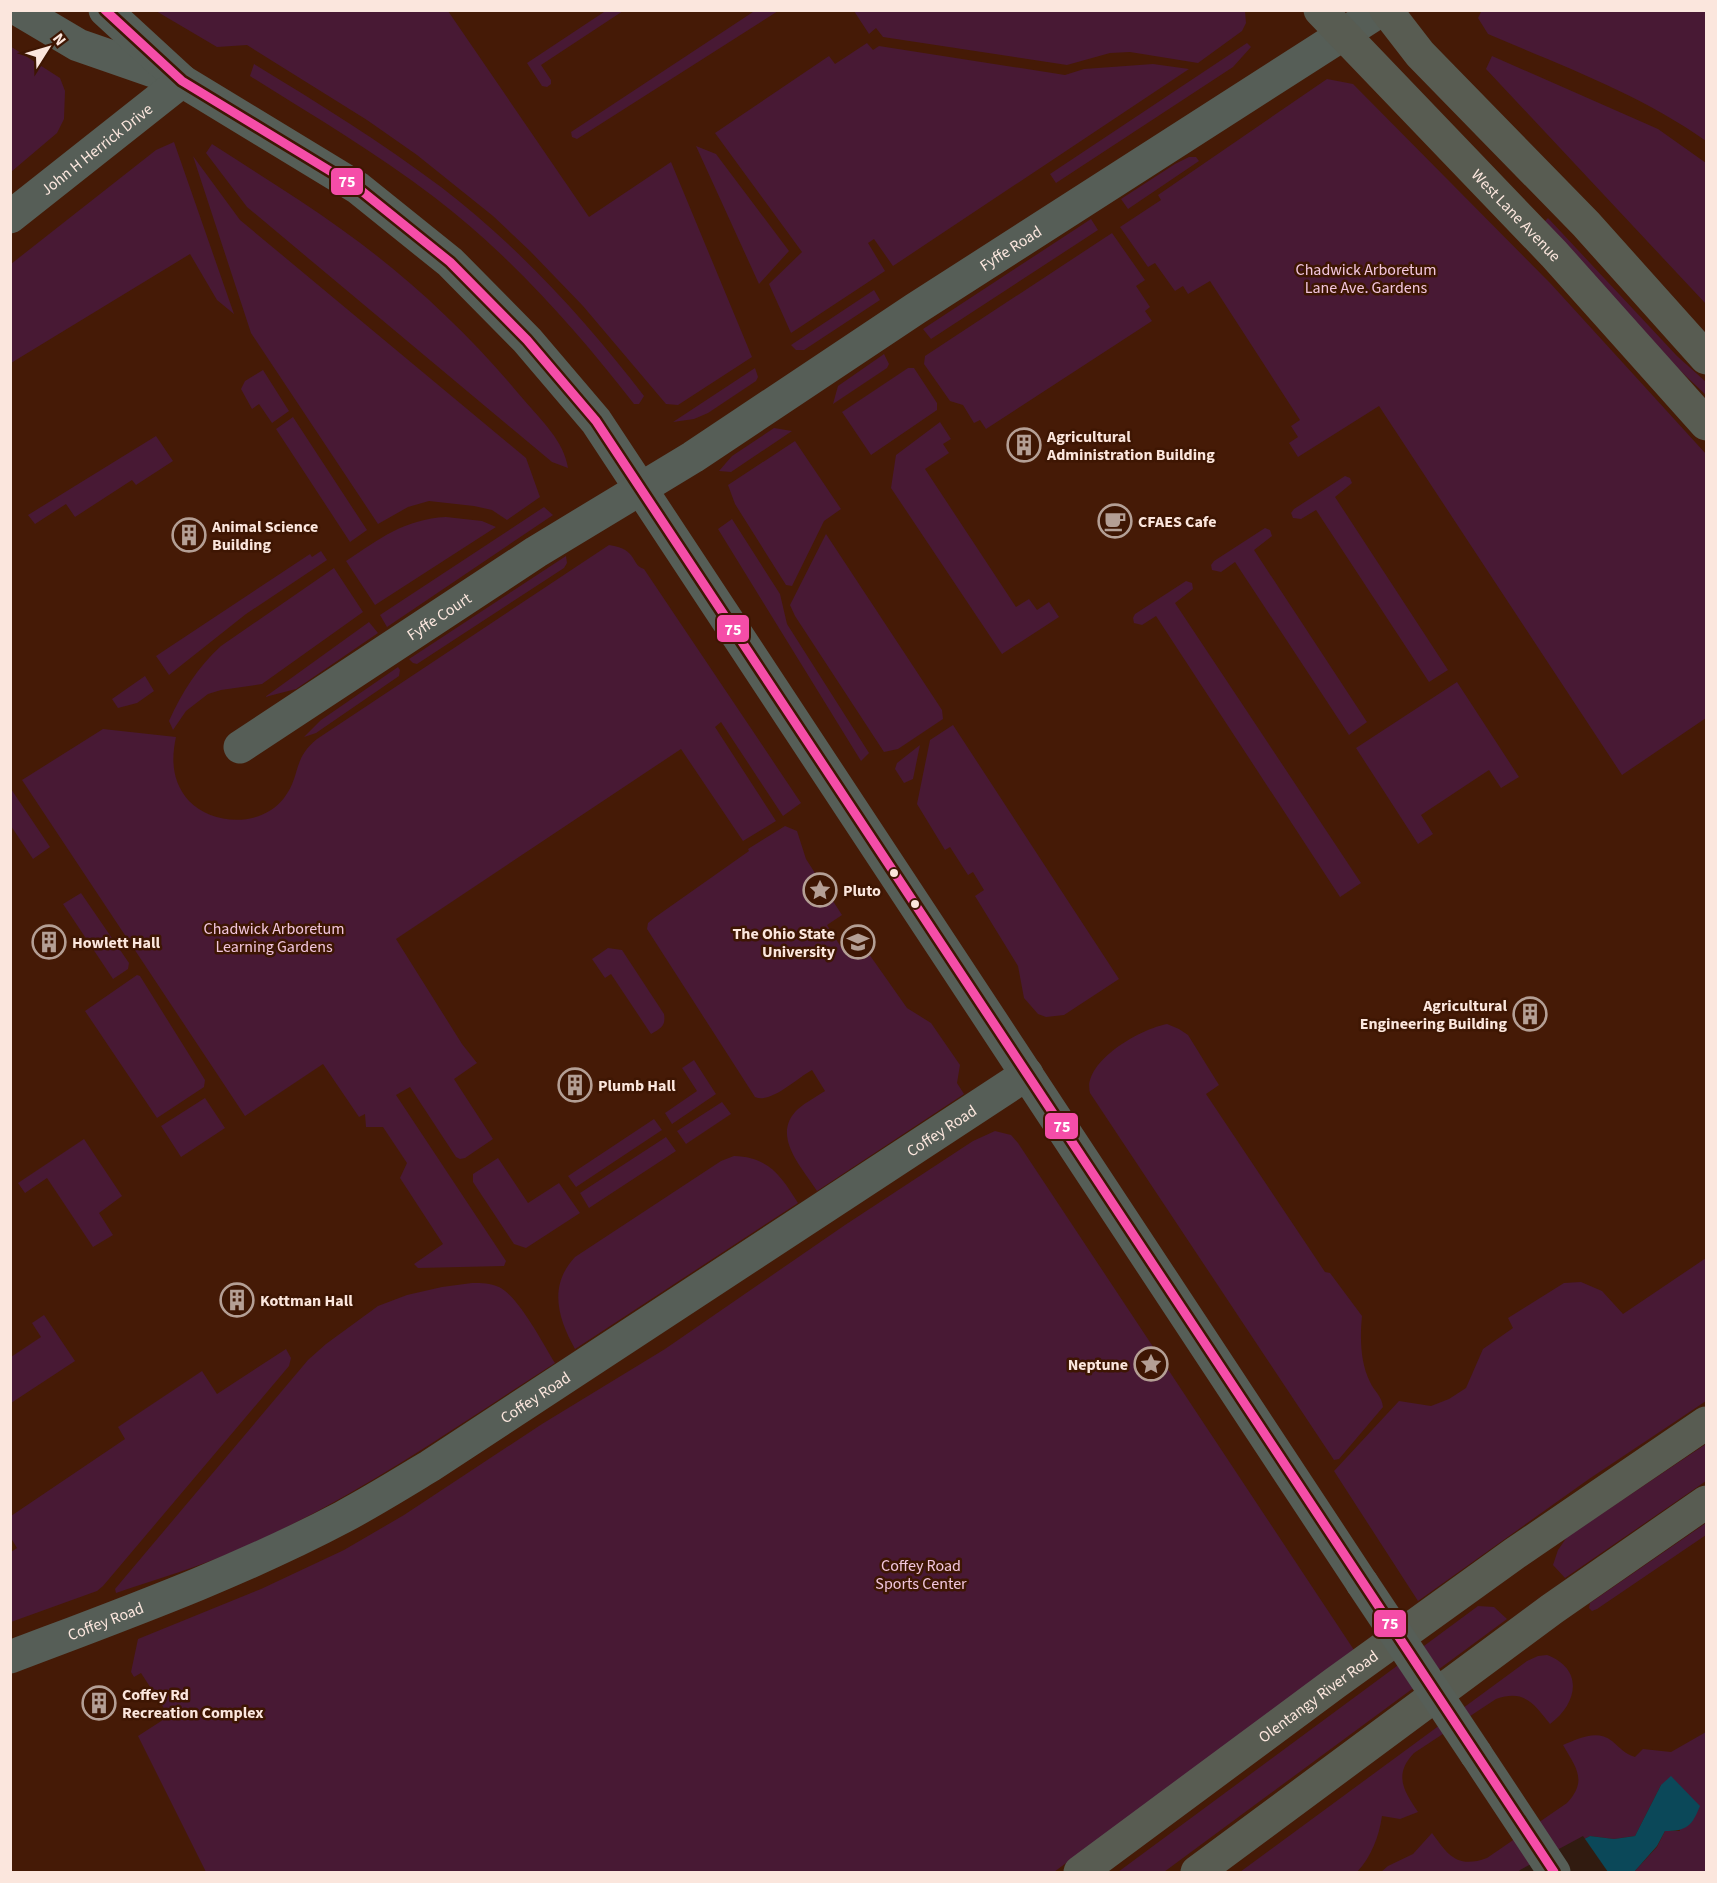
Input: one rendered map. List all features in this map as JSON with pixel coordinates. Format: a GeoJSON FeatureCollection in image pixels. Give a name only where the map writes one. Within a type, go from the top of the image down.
{"type":"FeatureCollection","features":[{"type":"Feature","properties":{"kind":"main road","name":"West Lane Avenue"},"geometry":{"type":"LineString","coordinates":[[1320,10],[1341,35],[1554,254],[1707,424]]}},
{"type":"Feature","properties":{"kind":"main road"},"geometry":{"type":"LineString","coordinates":[[1386,10],[1420,54],[1586,225],[1707,358]]}},
{"type":"Feature","properties":{"kind":"main road","name":"Olentangy River Road"},"geometry":{"type":"LineString","coordinates":[[1080,1872],[1495,1568],[1707,1423]]}},
{"type":"Feature","properties":{"kind":"main road"},"geometry":{"type":"LineString","coordinates":[[1197,1872],[1533,1623],[1707,1502]]}},
{"type":"Feature","properties":{"kind":"street"},"geometry":{"type":"LineString","coordinates":[[19,10],[78,45],[182,81]]}},
{"type":"Feature","properties":{"kind":"street"},"geometry":{"type":"LineString","coordinates":[[105,10],[182,81],[358,188],[450,262],[527,340],[596,421],[1554,1872]]}},
{"type":"Feature","properties":{"kind":"street","name":"Fyffe Road"},"geometry":{"type":"LineString","coordinates":[[641,489],[693,457],[915,309],[1381,10]]}},
{"type":"Feature","properties":{"kind":"street","name":"John H Herrick Drive"},"geometry":{"type":"LineString","coordinates":[[10,217],[182,81]]}},
{"type":"Feature","properties":{"kind":"street","name":"Fyffe Court"},"geometry":{"type":"LineString","coordinates":[[240,747],[536,552],[641,489]]}},
{"type":"Feature","properties":{"kind":"street","name":"Coffey Road"},"geometry":{"type":"LineString","coordinates":[[10,1657],[151,1604],[250,1562],[344,1517],[430,1466],[1027,1074]]}},
{"type":"Feature","properties":{"kind":"shaded area","name":"The Ohio State University"},"geometry":{"type":"Polygon","coordinates":[[[11,11],[1706,11],[1706,1872],[11,1872],[11,11]]]}},
{"type":"Feature","properties":{"kind":"green space"},"geometry":{"type":"Polygon","coordinates":[[[607,10],[623,11],[541,65],[551,80],[551,84],[547,87],[542,86],[527,63],[607,10]]]}},
{"type":"Feature","properties":{"kind":"green space"},"geometry":{"type":"Polygon","coordinates":[[[756,10],[778,11],[577,139],[572,137],[571,132],[756,10]]]}},
{"type":"Feature","properties":{"kind":"green space"},"geometry":{"type":"Polygon","coordinates":[[[1482,10],[1706,11],[1706,141],[1681,124],[1628,95],[1488,34],[1478,18],[1482,10]]]}},
{"type":"Feature","properties":{"kind":"green space"},"geometry":{"type":"Polygon","coordinates":[[[156,11],[448,11],[589,217],[671,162],[752,357],[678,405],[666,404],[583,306],[530,251],[493,216],[417,155],[367,120],[247,45],[217,47],[156,11]]]}},
{"type":"Feature","properties":{"kind":"green space"},"geometry":{"type":"Polygon","coordinates":[[[854,11],[1245,11],[1246,23],[1242,31],[1198,63],[1130,52],[1110,53],[1067,65],[883,37],[876,28],[869,34],[854,11]]]}},
{"type":"Feature","properties":{"kind":"green space"},"geometry":{"type":"Polygon","coordinates":[[[867,43],[873,50],[879,46],[1065,75],[1084,69],[1153,64],[1189,69],[893,266],[874,239],[868,243],[885,271],[791,333],[769,284],[802,252],[715,133],[829,56],[835,64],[867,43]]]}},
{"type":"Feature","properties":{"kind":"green space"},"geometry":{"type":"Polygon","coordinates":[[[1247,43],[1251,47],[1233,67],[1056,183],[1050,174],[1247,43]]]}},
{"type":"Feature","properties":{"kind":"green space"},"geometry":{"type":"Polygon","coordinates":[[[10,46],[60,78],[65,91],[64,119],[57,133],[11,172],[10,46]]]}},
{"type":"Feature","properties":{"kind":"green space"},"geometry":{"type":"Polygon","coordinates":[[[1492,56],[1658,129],[1706,163],[1706,304],[1486,69],[1492,56]]]}},
{"type":"Feature","properties":{"kind":"green space"},"geometry":{"type":"Polygon","coordinates":[[[254,64],[395,154],[441,187],[497,234],[524,259],[598,339],[644,396],[639,404],[634,404],[565,320],[515,268],[462,219],[389,165],[250,76],[254,64]]]}},
{"type":"Feature","properties":{"kind":"green space","name":"Chadwick Arboretum Lane Ave. Gardens"},"geometry":{"type":"Polygon","coordinates":[[[1327,79],[1353,84],[1551,284],[1706,454],[1706,718],[1622,775],[1379,406],[1298,457],[1289,443],[1298,437],[1291,426],[1300,420],[1210,281],[1188,294],[1183,286],[1175,291],[1155,263],[1148,267],[1120,227],[1161,200],[1158,195],[1327,79]]]}},
{"type":"Feature","properties":{"kind":"green space"},"geometry":{"type":"Polygon","coordinates":[[[174,142],[234,314],[217,300],[190,254],[11,363],[11,264],[156,150],[174,142]]]}},
{"type":"Feature","properties":{"kind":"green space"},"geometry":{"type":"Polygon","coordinates":[[[212,144],[341,229],[415,288],[483,353],[544,423],[562,449],[568,468],[552,462],[247,207],[206,153],[212,144]]]}},
{"type":"Feature","properties":{"kind":"green space"},"geometry":{"type":"Polygon","coordinates":[[[696,146],[716,154],[789,251],[759,284],[696,146]]]}},
{"type":"Feature","properties":{"kind":"green space"},"geometry":{"type":"Polygon","coordinates":[[[193,156],[240,220],[526,458],[540,497],[507,520],[492,510],[429,501],[408,507],[378,524],[251,333],[193,156]]]}},
{"type":"Feature","properties":{"kind":"green space"},"geometry":{"type":"Polygon","coordinates":[[[1189,157],[1196,157],[1199,161],[1128,209],[1121,199],[1189,157]]]}},
{"type":"Feature","properties":{"kind":"green space"},"geometry":{"type":"Polygon","coordinates":[[[1548,218],[1677,356],[1706,382],[1706,395],[1671,362],[1543,223],[1548,218]]]}},
{"type":"Feature","properties":{"kind":"green space"},"geometry":{"type":"Polygon","coordinates":[[[1091,219],[1098,230],[931,339],[923,329],[1091,219]]]}},
{"type":"Feature","properties":{"kind":"green space"},"geometry":{"type":"Polygon","coordinates":[[[1112,233],[1145,280],[1136,286],[1150,307],[1145,311],[1152,321],[986,429],[980,420],[974,423],[963,405],[950,401],[924,364],[925,356],[1112,233]]]}},
{"type":"Feature","properties":{"kind":"green space"},"geometry":{"type":"Polygon","coordinates":[[[874,290],[880,300],[804,350],[796,350],[791,345],[874,290]]]}},
{"type":"Feature","properties":{"kind":"green space"},"geometry":{"type":"Polygon","coordinates":[[[884,354],[889,364],[887,368],[833,404],[838,386],[884,354]]]}},
{"type":"Feature","properties":{"kind":"green space"},"geometry":{"type":"Polygon","coordinates":[[[755,368],[758,377],[756,381],[708,413],[694,419],[673,422],[755,368]]]}},
{"type":"Feature","properties":{"kind":"green space"},"geometry":{"type":"Polygon","coordinates":[[[908,368],[914,368],[937,403],[937,410],[871,455],[842,412],[908,368]]]}},
{"type":"Feature","properties":{"kind":"green space"},"geometry":{"type":"Polygon","coordinates":[[[263,370],[289,411],[272,423],[259,404],[252,409],[241,389],[245,381],[263,370]]]}},
{"type":"Feature","properties":{"kind":"green space"},"geometry":{"type":"Polygon","coordinates":[[[293,417],[367,530],[350,542],[276,429],[293,417]]]}},
{"type":"Feature","properties":{"kind":"green space"},"geometry":{"type":"Polygon","coordinates":[[[940,422],[951,439],[943,444],[949,453],[925,469],[1016,607],[1029,599],[1037,610],[1049,602],[1059,617],[1002,654],[891,488],[896,455],[940,422]]]}},
{"type":"Feature","properties":{"kind":"green space"},"geometry":{"type":"Polygon","coordinates":[[[774,428],[792,431],[731,472],[719,471],[732,456],[774,428]]]}},
{"type":"Feature","properties":{"kind":"green space"},"geometry":{"type":"Polygon","coordinates":[[[156,436],[173,461],[136,485],[132,480],[75,517],[66,504],[35,524],[28,515],[156,436]]]}},
{"type":"Feature","properties":{"kind":"green space"},"geometry":{"type":"Polygon","coordinates":[[[795,441],[841,509],[824,521],[792,586],[786,585],[735,504],[728,485],[795,441]]]}},
{"type":"Feature","properties":{"kind":"green space"},"geometry":{"type":"Polygon","coordinates":[[[1345,476],[1350,478],[1352,483],[1335,497],[1448,670],[1429,682],[1316,510],[1301,519],[1293,518],[1291,513],[1294,509],[1345,476]]]}},
{"type":"Feature","properties":{"kind":"green space"},"geometry":{"type":"Polygon","coordinates":[[[544,507],[553,515],[387,627],[380,615],[544,507]]]}},
{"type":"Feature","properties":{"kind":"green space"},"geometry":{"type":"Polygon","coordinates":[[[446,517],[482,521],[496,527],[375,605],[346,561],[381,538],[405,526],[446,517]]]}},
{"type":"Feature","properties":{"kind":"green space"},"geometry":{"type":"Polygon","coordinates":[[[732,519],[780,594],[787,624],[869,753],[861,761],[718,529],[732,519]]]}},
{"type":"Feature","properties":{"kind":"green space"},"geometry":{"type":"Polygon","coordinates":[[[1265,528],[1270,530],[1272,536],[1254,550],[1367,722],[1349,735],[1235,562],[1221,572],[1212,570],[1211,565],[1214,561],[1265,528]]]}},
{"type":"Feature","properties":{"kind":"green space"},"geometry":{"type":"Polygon","coordinates":[[[826,534],[942,710],[943,719],[898,749],[884,752],[790,605],[826,534]]]}},
{"type":"Feature","properties":{"kind":"green space","name":"Chadwick Arboretum Learning Gardens"},"geometry":{"type":"Polygon","coordinates":[[[609,545],[627,551],[644,569],[801,803],[783,816],[721,722],[715,727],[776,821],[743,841],[681,749],[396,939],[462,1044],[477,1063],[454,1079],[493,1139],[460,1159],[456,1157],[410,1087],[396,1095],[506,1261],[504,1266],[418,1268],[414,1264],[443,1244],[400,1178],[407,1163],[383,1127],[366,1127],[365,1114],[359,1117],[323,1064],[245,1116],[22,780],[103,729],[176,737],[174,770],[179,786],[189,801],[199,809],[224,819],[237,820],[263,814],[284,798],[293,782],[300,761],[309,746],[317,739],[609,545]]]}},
{"type":"Feature","properties":{"kind":"green space"},"geometry":{"type":"Polygon","coordinates":[[[321,551],[327,560],[246,614],[169,675],[156,656],[310,554],[312,557],[321,551]]]}},
{"type":"Feature","properties":{"kind":"green space"},"geometry":{"type":"Polygon","coordinates":[[[566,556],[567,563],[564,568],[417,664],[409,659],[566,556]]]}},
{"type":"Feature","properties":{"kind":"green space"},"geometry":{"type":"Polygon","coordinates":[[[334,568],[363,612],[262,684],[208,694],[186,711],[173,730],[169,721],[179,700],[191,680],[213,654],[221,646],[334,568]]]}},
{"type":"Feature","properties":{"kind":"green space"},"geometry":{"type":"Polygon","coordinates":[[[1186,581],[1192,583],[1193,589],[1175,603],[1361,883],[1340,897],[1156,616],[1142,625],[1134,623],[1135,614],[1186,581]]]}},
{"type":"Feature","properties":{"kind":"green space"},"geometry":{"type":"Polygon","coordinates":[[[369,622],[378,633],[296,689],[265,697],[369,622]]]}},
{"type":"Feature","properties":{"kind":"green space"},"geometry":{"type":"Polygon","coordinates":[[[398,667],[399,676],[316,733],[304,737],[321,720],[398,667]]]}},
{"type":"Feature","properties":{"kind":"green space"},"geometry":{"type":"Polygon","coordinates":[[[145,676],[154,691],[137,703],[118,708],[112,699],[145,676]]]}},
{"type":"Feature","properties":{"kind":"green space"},"geometry":{"type":"Polygon","coordinates":[[[1457,682],[1519,777],[1501,788],[1489,770],[1421,815],[1433,834],[1418,844],[1356,748],[1457,682]]]}},
{"type":"Feature","properties":{"kind":"green space"},"geometry":{"type":"Polygon","coordinates":[[[953,725],[1119,979],[1064,1015],[1046,1017],[1038,1014],[1024,998],[1018,966],[975,896],[984,890],[973,872],[968,875],[950,847],[945,850],[917,804],[930,740],[953,725]]]}},
{"type":"Feature","properties":{"kind":"green space"},"geometry":{"type":"Polygon","coordinates":[[[920,745],[913,779],[904,783],[895,769],[897,763],[920,745]]]}},
{"type":"Feature","properties":{"kind":"green space"},"geometry":{"type":"Polygon","coordinates":[[[11,789],[50,847],[33,859],[11,826],[11,789]]]}},
{"type":"Feature","properties":{"kind":"green space"},"geometry":{"type":"Polygon","coordinates":[[[785,826],[797,831],[806,859],[842,915],[827,925],[841,947],[857,937],[907,1008],[931,1023],[960,1065],[957,1083],[964,1094],[817,1191],[791,1151],[787,1129],[790,1119],[798,1109],[825,1091],[812,1070],[776,1094],[769,1097],[755,1097],[647,929],[648,923],[654,918],[749,851],[748,849],[785,826]]]}},
{"type":"Feature","properties":{"kind":"green space"},"geometry":{"type":"Polygon","coordinates":[[[81,893],[129,963],[128,969],[113,979],[63,904],[81,893]]]}},
{"type":"Feature","properties":{"kind":"green space"},"geometry":{"type":"Polygon","coordinates":[[[608,948],[622,950],[664,1014],[662,1026],[651,1034],[611,974],[605,978],[592,959],[608,948]]]}},
{"type":"Feature","properties":{"kind":"green space"},"geometry":{"type":"Polygon","coordinates":[[[137,975],[140,976],[205,1080],[204,1087],[157,1118],[85,1011],[137,975]]]}},
{"type":"Feature","properties":{"kind":"green space"},"geometry":{"type":"Polygon","coordinates":[[[1167,1024],[1188,1035],[1219,1085],[1206,1094],[1325,1272],[1330,1273],[1362,1316],[1361,1341],[1364,1366],[1383,1407],[1339,1459],[1334,1460],[1090,1093],[1090,1081],[1095,1070],[1115,1049],[1142,1033],[1167,1024]]]}},
{"type":"Feature","properties":{"kind":"green space"},"geometry":{"type":"Polygon","coordinates":[[[694,1060],[716,1094],[672,1124],[665,1113],[697,1091],[682,1068],[694,1060]]]}},
{"type":"Feature","properties":{"kind":"green space"},"geometry":{"type":"Polygon","coordinates":[[[205,1098],[225,1128],[181,1157],[161,1126],[205,1098]]]}},
{"type":"Feature","properties":{"kind":"green space"},"geometry":{"type":"Polygon","coordinates":[[[722,1102],[731,1114],[686,1144],[677,1131],[722,1102]]]}},
{"type":"Feature","properties":{"kind":"green space"},"geometry":{"type":"Polygon","coordinates":[[[654,1119],[662,1130],[576,1187],[568,1176],[654,1119]]]}},
{"type":"Feature","properties":{"kind":"green space","name":"Coffey Road Sports Center"},"geometry":{"type":"Polygon","coordinates":[[[995,1131],[1011,1135],[1018,1143],[1354,1650],[1054,1872],[206,1872],[138,1736],[169,1716],[141,1673],[134,1677],[131,1672],[138,1639],[261,1589],[344,1550],[404,1515],[542,1424],[665,1349],[845,1225],[973,1141],[995,1131]]]}},
{"type":"Feature","properties":{"kind":"green space"},"geometry":{"type":"Polygon","coordinates":[[[666,1137],[676,1151],[589,1208],[580,1193],[666,1137]]]}},
{"type":"Feature","properties":{"kind":"green space"},"geometry":{"type":"Polygon","coordinates":[[[84,1139],[122,1196],[99,1213],[113,1235],[93,1247],[47,1178],[25,1193],[18,1183],[84,1139]]]}},
{"type":"Feature","properties":{"kind":"green space"},"geometry":{"type":"Polygon","coordinates":[[[734,1156],[746,1157],[765,1164],[786,1184],[798,1203],[575,1349],[564,1326],[558,1302],[561,1279],[575,1257],[721,1161],[734,1156]]]}},
{"type":"Feature","properties":{"kind":"green space"},"geometry":{"type":"Polygon","coordinates":[[[498,1158],[528,1203],[559,1183],[580,1213],[526,1248],[514,1244],[473,1182],[473,1174],[498,1158]]]}},
{"type":"Feature","properties":{"kind":"green space"},"geometry":{"type":"Polygon","coordinates":[[[1706,1258],[1706,1401],[1589,1479],[1418,1601],[1334,1471],[1399,1401],[1431,1406],[1449,1399],[1466,1388],[1483,1349],[1513,1328],[1508,1318],[1564,1283],[1581,1282],[1602,1291],[1623,1314],[1706,1258]]]}},
{"type":"Feature","properties":{"kind":"green space"},"geometry":{"type":"Polygon","coordinates":[[[472,1283],[492,1285],[507,1292],[522,1310],[555,1363],[439,1439],[320,1510],[222,1556],[116,1593],[115,1589],[308,1360],[326,1344],[378,1306],[407,1295],[472,1283]]]}},
{"type":"Feature","properties":{"kind":"green space"},"geometry":{"type":"Polygon","coordinates":[[[44,1315],[75,1361],[11,1403],[11,1357],[41,1337],[32,1323],[44,1315]]]}},
{"type":"Feature","properties":{"kind":"green space"},"geometry":{"type":"Polygon","coordinates":[[[286,1349],[291,1358],[289,1366],[103,1586],[97,1591],[11,1622],[11,1552],[17,1548],[11,1538],[11,1516],[125,1439],[118,1427],[202,1371],[217,1394],[286,1349]]]}},
{"type":"Feature","properties":{"kind":"green space"},"geometry":{"type":"Polygon","coordinates":[[[1706,1444],[1706,1481],[1565,1578],[1553,1565],[1558,1550],[1567,1537],[1706,1444]]]}},
{"type":"Feature","properties":{"kind":"green space"},"geometry":{"type":"Polygon","coordinates":[[[1706,1523],[1706,1535],[1597,1609],[1592,1611],[1589,1608],[1590,1603],[1706,1523]]]}},
{"type":"Feature","properties":{"kind":"green space"},"geometry":{"type":"Polygon","coordinates":[[[1478,1606],[1494,1607],[1507,1619],[1164,1872],[1118,1872],[1478,1606]]]}},
{"type":"Feature","properties":{"kind":"green space"},"geometry":{"type":"Polygon","coordinates":[[[1547,1655],[1559,1661],[1572,1677],[1571,1697],[1559,1716],[1550,1724],[1528,1700],[1522,1697],[1506,1696],[1496,1699],[1414,1753],[1402,1776],[1405,1790],[1418,1812],[1400,1819],[1382,1816],[1374,1846],[1357,1872],[1240,1872],[1527,1661],[1547,1655]]]}},
{"type":"Feature","properties":{"kind":"green space"},"geometry":{"type":"Polygon","coordinates":[[[1706,1732],[1706,1872],[1634,1872],[1657,1847],[1665,1831],[1680,1831],[1661,1785],[1635,1836],[1614,1839],[1590,1836],[1521,1872],[1381,1872],[1413,1854],[1432,1833],[1454,1858],[1468,1862],[1487,1858],[1567,1803],[1577,1787],[1578,1774],[1563,1745],[1588,1736],[1606,1737],[1635,1757],[1643,1749],[1671,1752],[1706,1732]]]}},
{"type":"Feature","properties":{"kind":"water"},"geometry":{"type":"Polygon","coordinates":[[[1671,1776],[1700,1806],[1688,1826],[1679,1830],[1665,1831],[1657,1846],[1634,1872],[1521,1872],[1590,1836],[1614,1839],[1635,1836],[1661,1785],[1671,1776]]]}},
{"type":"Feature","properties":{"kind":"pier"},"geometry":{"type":"Polygon","coordinates":[[[1583,1836],[1608,1872],[1518,1872],[1520,1870],[1583,1836]]]}},
{"type":"Feature","properties":{"kind":"transit line","name":"75"},"geometry":{"type":"LineString","coordinates":[[105,10],[182,81],[358,188],[450,262],[527,340],[596,421],[1554,1872]]}},
{"type":"Feature","properties":{"kind":"place","name":"Agricultural Administration Building"},"geometry":{"type":"Point","coordinates":[1024,445]}},
{"type":"Feature","properties":{"kind":"place","name":"CFAES Cafe"},"geometry":{"type":"Point","coordinates":[1115,521]}},
{"type":"Feature","properties":{"kind":"place","name":"Animal Science Building"},"geometry":{"type":"Point","coordinates":[189,535]}},
{"type":"Feature","properties":{"kind":"place","name":"Pluto"},"geometry":{"type":"Point","coordinates":[820,890]}},
{"type":"Feature","properties":{"kind":"place","name":"Howlett Hall"},"geometry":{"type":"Point","coordinates":[49,942]}},
{"type":"Feature","properties":{"kind":"place","name":"The Ohio State University"},"geometry":{"type":"Point","coordinates":[858,942]}},
{"type":"Feature","properties":{"kind":"place","name":"Agricultural Engineering Building"},"geometry":{"type":"Point","coordinates":[1530,1014]}},
{"type":"Feature","properties":{"kind":"place","name":"Plumb Hall"},"geometry":{"type":"Point","coordinates":[575,1085]}},
{"type":"Feature","properties":{"kind":"place","name":"Kottman Hall"},"geometry":{"type":"Point","coordinates":[237,1300]}},
{"type":"Feature","properties":{"kind":"place","name":"Neptune"},"geometry":{"type":"Point","coordinates":[1151,1364]}},
{"type":"Feature","properties":{"kind":"place","name":"Coffey Rd Recreation Complex"},"geometry":{"type":"Point","coordinates":[99,1703]}}]}
